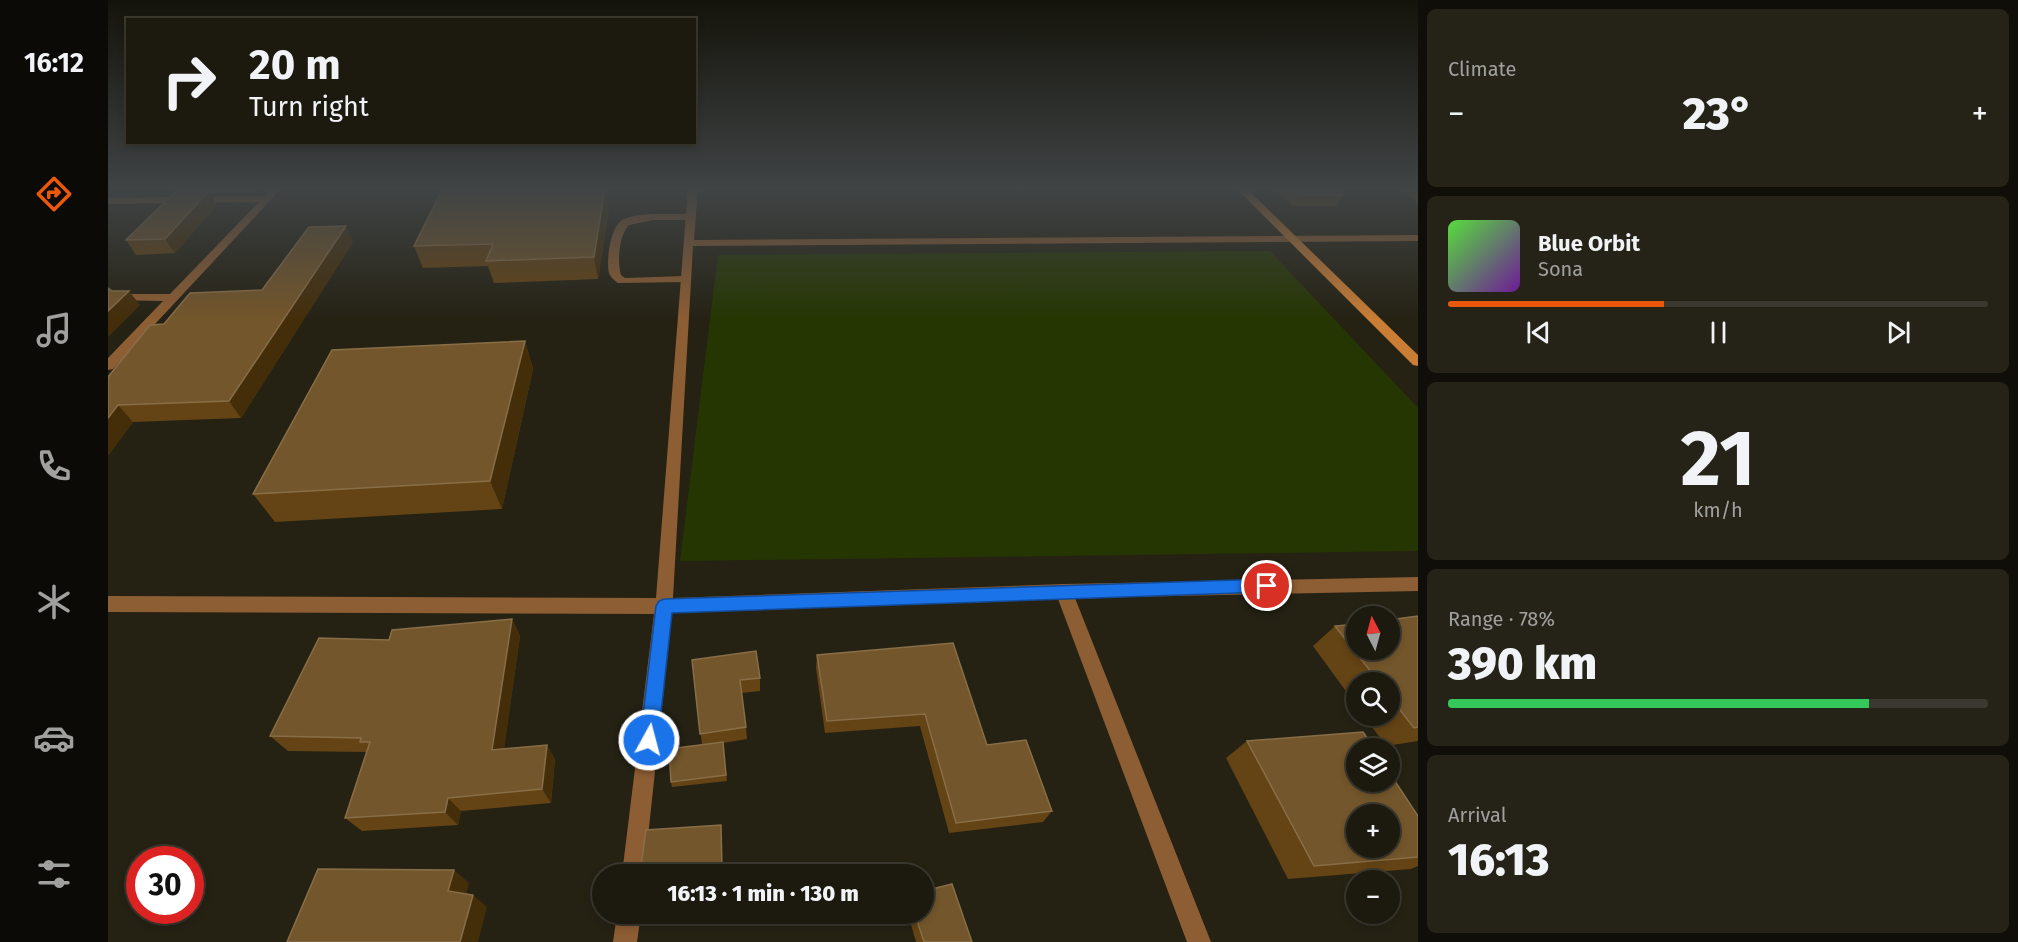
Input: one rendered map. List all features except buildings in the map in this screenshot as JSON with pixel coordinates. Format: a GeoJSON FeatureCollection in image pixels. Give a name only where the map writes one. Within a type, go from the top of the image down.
{"type":"FeatureCollection","features":[{"type":"Feature","properties":{"kind":"main road"},"geometry":{"type":"LineString","coordinates":[[1285,232],[1418,362]]}},
{"type":"Feature","properties":{"kind":"street"},"geometry":{"type":"LineString","coordinates":[[108,366],[237,232]]}},
{"type":"Feature","properties":{"kind":"street"},"geometry":{"type":"LineString","coordinates":[[619,232],[614,270],[616,276],[622,280],[685,279]]}},
{"type":"Feature","properties":{"kind":"street"},"geometry":{"type":"LineString","coordinates":[[634,864],[664,606],[689,232]]}},
{"type":"Feature","properties":{"kind":"street"},"geometry":{"type":"LineString","coordinates":[[688,243],[1418,238]]}},
{"type":"Feature","properties":{"kind":"street"},"geometry":{"type":"LineString","coordinates":[[108,297],[175,297]]}},
{"type":"Feature","properties":{"kind":"street"},"geometry":{"type":"LineString","coordinates":[[108,604],[664,606],[1064,591],[1418,584]]}},
{"type":"Feature","properties":{"kind":"street"},"geometry":{"type":"LineString","coordinates":[[1064,591],[1199,942]]}},
{"type":"Feature","properties":{"kind":"street"},"geometry":{"type":"LineString","coordinates":[[625,942],[628,924]]}},
{"type":"Feature","properties":{"kind":"green space"},"geometry":{"type":"Polygon","coordinates":[[[1270,251],[1418,408],[1418,551],[680,561],[718,255],[1270,251]]]}},
{"type":"Feature","properties":{"kind":"route"},"geometry":{"type":"LineString","coordinates":[[649,740],[664,606],[1267,586]]}}]}
